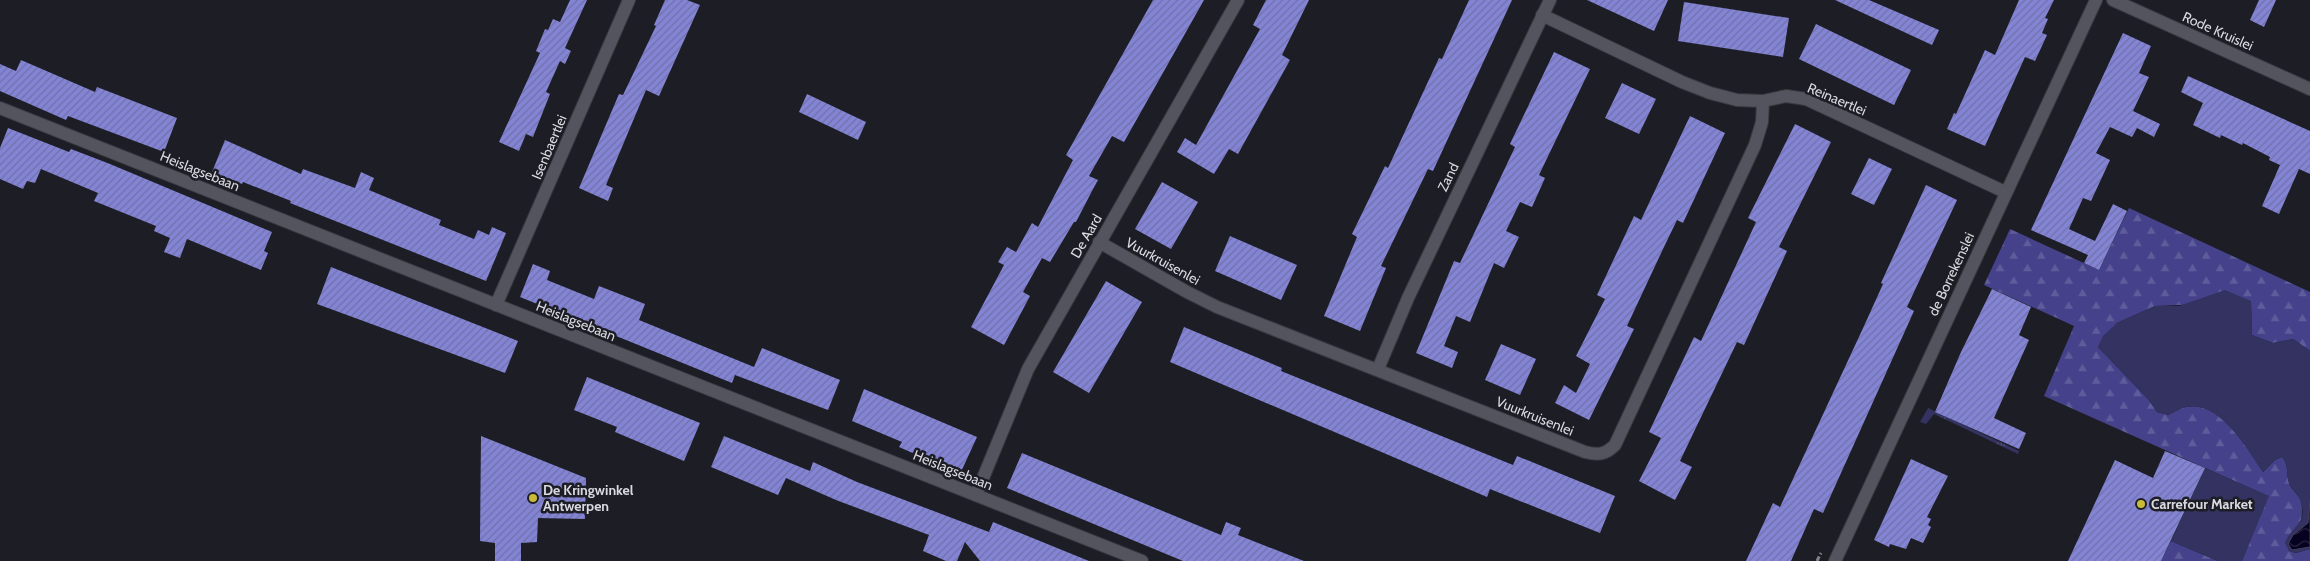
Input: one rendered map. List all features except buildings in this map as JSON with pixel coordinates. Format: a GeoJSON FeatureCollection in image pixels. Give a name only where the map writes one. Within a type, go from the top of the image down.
{"type":"FeatureCollection","features":[{"type":"Feature","properties":{"kind":"street","name":"Isenbaertlei"},"geometry":{"type":"LineString","coordinates":[[496,305],[629,0]]}},
{"type":"Feature","properties":{"kind":"street","name":"De Aard"},"geometry":{"type":"LineString","coordinates":[[976,495],[1028,369],[1099,242],[1230,18],[1238,0]]}},
{"type":"Feature","properties":{"kind":"street","name":"Zand"},"geometry":{"type":"LineString","coordinates":[[1378,370],[1416,280],[1550,0]]}},
{"type":"Feature","properties":{"kind":"street","name":"de Borrekenslei"},"geometry":{"type":"LineString","coordinates":[[1834,561],[2096,0]]}},
{"type":"Feature","properties":{"kind":"street","name":"Rode Kruislei"},"geometry":{"type":"LineString","coordinates":[[2113,0],[2310,89]]}},
{"type":"Feature","properties":{"kind":"street","name":"Reinaertlei"},"geometry":{"type":"LineString","coordinates":[[1542,15],[1700,89],[1737,100],[1763,101],[1786,96],[1806,99],[2005,192]]}},
{"type":"Feature","properties":{"kind":"street","name":"Vuurkruisenlei"},"geometry":{"type":"LineString","coordinates":[[1099,242],[1217,307],[1585,452],[1598,455],[1609,451],[1615,445],[1755,145],[1762,122],[1763,101]]}},
{"type":"Feature","properties":{"kind":"street","name":"Heislagsebaan"},"geometry":{"type":"LineString","coordinates":[[0,108],[1142,561]]}},
{"type":"Feature","properties":{"kind":"green space"},"geometry":{"type":"Polygon","coordinates":[[[2129,208],[2310,292],[2310,351],[2293,339],[2273,343],[2252,335],[2251,302],[2155,306],[2117,323],[2098,347],[2148,399],[2157,412],[2168,415],[2184,408],[2198,407],[2210,411],[2221,418],[2241,439],[2263,472],[2275,460],[2282,457],[2286,466],[2289,483],[2302,505],[2301,518],[2289,551],[2296,553],[2310,549],[2310,561],[2242,561],[2268,496],[2044,396],[2074,326],[1984,285],[2010,229],[2099,270],[2129,208]]]}},
{"type":"Feature","properties":{"kind":"green space"},"geometry":{"type":"Polygon","coordinates":[[[2225,290],[2251,301],[2252,335],[2273,343],[2293,339],[2310,351],[2310,549],[2296,553],[2289,551],[2285,543],[2301,520],[2303,509],[2300,499],[2289,483],[2286,466],[2282,457],[2275,460],[2263,472],[2231,428],[2210,411],[2198,407],[2179,409],[2168,415],[2157,412],[2148,399],[2098,347],[2103,336],[2117,323],[2155,306],[2179,306],[2225,290]]]}},
{"type":"Feature","properties":{"kind":"green space"},"geometry":{"type":"Polygon","coordinates":[[[1928,408],[2019,451],[2018,454],[1934,414],[1926,424],[1920,422],[1928,408]]]}},
{"type":"Feature","properties":{"kind":"green space"},"geometry":{"type":"Polygon","coordinates":[[[2205,468],[2269,496],[2242,561],[2218,561],[2171,541],[2205,468]]]}},
{"type":"Feature","properties":{"kind":"green space"},"geometry":{"type":"Polygon","coordinates":[[[2171,541],[2218,561],[2161,561],[2171,541]]]}},
{"type":"Feature","properties":{"kind":"water"},"geometry":{"type":"Polygon","coordinates":[[[2310,501],[2310,547],[2292,550],[2288,544],[2293,535],[2308,523],[2310,501]]]}},
{"type":"Feature","properties":{"kind":"place","name":"De Kringwinkel Antwerpen"},"geometry":{"type":"Point","coordinates":[533,498]}},
{"type":"Feature","properties":{"kind":"place","name":"Carrefour Market"},"geometry":{"type":"Point","coordinates":[2141,504]}}]}
